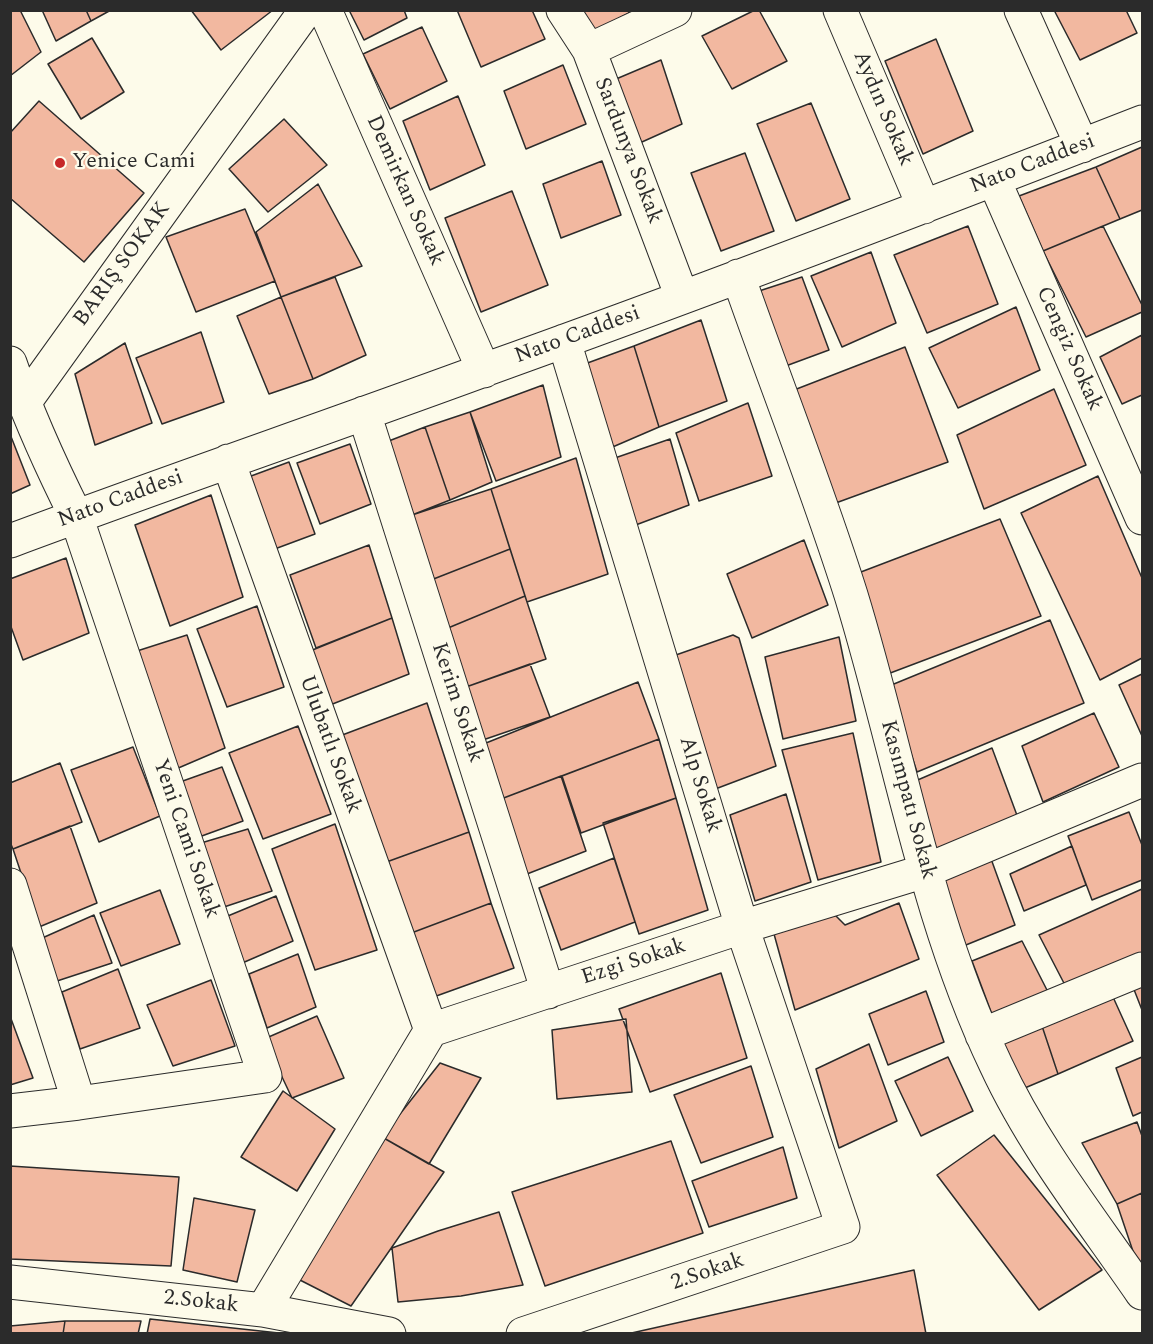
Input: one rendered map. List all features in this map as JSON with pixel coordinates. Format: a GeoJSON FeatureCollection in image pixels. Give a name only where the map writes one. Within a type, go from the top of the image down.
{"type":"FeatureCollection","features":[{"type":"Feature","properties":{"kind":"street","name":"BARIŞ SOKAK"},"geometry":{"type":"LineString","coordinates":[[24,403],[306,10]]}},
{"type":"Feature","properties":{"kind":"street","name":"Demirkan Sokak"},"geometry":{"type":"LineString","coordinates":[[325,10],[484,370]]}},
{"type":"Feature","properties":{"kind":"street","name":"Sardunya Sokak"},"geometry":{"type":"LineString","coordinates":[[563,10],[589,50],[682,297]]}},
{"type":"Feature","properties":{"kind":"street"},"geometry":{"type":"LineString","coordinates":[[589,50],[675,10]]}},
{"type":"Feature","properties":{"kind":"street","name":"Aydın Sokak"},"geometry":{"type":"LineString","coordinates":[[840,10],[924,207]]}},
{"type":"Feature","properties":{"kind":"street"},"geometry":{"type":"LineString","coordinates":[[1021,10],[1082,146]]}},
{"type":"Feature","properties":{"kind":"street","name":"Nato Caddesi"},"geometry":{"type":"LineString","coordinates":[[10,541],[564,341],[924,207],[1143,122]]}},
{"type":"Feature","properties":{"kind":"street","name":"Cengiz Sokak"},"geometry":{"type":"LineString","coordinates":[[994,180],[1143,518]]}},
{"type":"Feature","properties":{"kind":"street","name":"Kasımpatı Sokak"},"geometry":{"type":"LineString","coordinates":[[738,276],[851,595],[925,871],[982,1035],[1020,1110],[1050,1159],[1143,1293]]}},
{"type":"Feature","properties":{"kind":"street","name":"Alp Sokak"},"geometry":{"type":"LineString","coordinates":[[564,341],[742,927],[843,1227]]}},
{"type":"Feature","properties":{"kind":"street","name":"Yeni Cami Sokak"},"geometry":{"type":"LineString","coordinates":[[10,363],[48,460],[76,516],[265,1076],[79,1103],[10,1110]]}},
{"type":"Feature","properties":{"kind":"street","name":"Kerim Sokak"},"geometry":{"type":"LineString","coordinates":[[364,413],[548,992]]}},
{"type":"Feature","properties":{"kind":"street","name":"Ulubatlı Sokak"},"geometry":{"type":"LineString","coordinates":[[228,461],[431,1030]]}},
{"type":"Feature","properties":{"kind":"street","name":"Ezgi Sokak"},"geometry":{"type":"LineString","coordinates":[[431,1030],[742,927],[925,871],[1143,780]]}},
{"type":"Feature","properties":{"kind":"street"},"geometry":{"type":"LineString","coordinates":[[10,885],[79,1103]]}},
{"type":"Feature","properties":{"kind":"street"},"geometry":{"type":"LineString","coordinates":[[982,1035],[1143,969]]}},
{"type":"Feature","properties":{"kind":"street"},"geometry":{"type":"LineString","coordinates":[[263,1310],[431,1030]]}},
{"type":"Feature","properties":{"kind":"street","name":"2.Sokak"},"geometry":{"type":"LineString","coordinates":[[524,1334],[575,1326],[843,1227]]}},
{"type":"Feature","properties":{"kind":"street","name":"2.Sokak"},"geometry":{"type":"LineString","coordinates":[[10,1282],[263,1310],[389,1334]]}},
{"type":"Feature","properties":{"kind":"building"},"geometry":{"type":"Polygon","coordinates":[[[10,10],[20,10],[41,52],[10,76],[10,10]]]}},
{"type":"Feature","properties":{"kind":"building"},"geometry":{"type":"Polygon","coordinates":[[[42,10],[86,10],[91,21],[56,41],[42,10]]]}},
{"type":"Feature","properties":{"kind":"building"},"geometry":{"type":"Polygon","coordinates":[[[86,10],[111,10],[91,21],[86,10]]]}},
{"type":"Feature","properties":{"kind":"building"},"geometry":{"type":"Polygon","coordinates":[[[191,10],[273,10],[221,50],[191,10]]]}},
{"type":"Feature","properties":{"kind":"building"},"geometry":{"type":"Polygon","coordinates":[[[349,10],[404,10],[407,18],[364,40],[349,10]]]}},
{"type":"Feature","properties":{"kind":"building"},"geometry":{"type":"Polygon","coordinates":[[[457,10],[532,10],[545,39],[481,67],[457,10]]]}},
{"type":"Feature","properties":{"kind":"building"},"geometry":{"type":"Polygon","coordinates":[[[574,10],[628,10],[629,13],[587,35],[574,10]]]}},
{"type":"Feature","properties":{"kind":"building"},"geometry":{"type":"Polygon","coordinates":[[[759,10],[787,61],[732,89],[702,36],[759,10]]]}},
{"type":"Feature","properties":{"kind":"building"},"geometry":{"type":"Polygon","coordinates":[[[1054,10],[1126,10],[1137,33],[1080,60],[1054,10]]]}},
{"type":"Feature","properties":{"kind":"building"},"geometry":{"type":"Polygon","coordinates":[[[422,27],[447,81],[390,109],[363,54],[422,27]]]}},
{"type":"Feature","properties":{"kind":"building"},"geometry":{"type":"Polygon","coordinates":[[[92,38],[124,92],[81,119],[48,64],[92,38]]]}},
{"type":"Feature","properties":{"kind":"building"},"geometry":{"type":"Polygon","coordinates":[[[936,39],[973,131],[923,154],[885,61],[936,39]]]}},
{"type":"Feature","properties":{"kind":"building"},"geometry":{"type":"Polygon","coordinates":[[[661,60],[682,124],[633,146],[609,82],[661,60]]]}},
{"type":"Feature","properties":{"kind":"building"},"geometry":{"type":"Polygon","coordinates":[[[563,65],[586,124],[526,149],[504,91],[563,65]]]}},
{"type":"Feature","properties":{"kind":"building"},"geometry":{"type":"Polygon","coordinates":[[[458,96],[485,165],[430,190],[403,121],[458,96]]]}},
{"type":"Feature","properties":{"kind":"building","name":"Yenice Cami"},"geometry":{"type":"Polygon","coordinates":[[[39,101],[144,193],[84,262],[10,198],[10,133],[39,101]]]}},
{"type":"Feature","properties":{"kind":"building"},"geometry":{"type":"Polygon","coordinates":[[[811,103],[850,199],[796,221],[757,124],[811,103]]]}},
{"type":"Feature","properties":{"kind":"building"},"geometry":{"type":"Polygon","coordinates":[[[284,119],[327,165],[268,212],[229,169],[284,119]]]}},
{"type":"Feature","properties":{"kind":"building"},"geometry":{"type":"Polygon","coordinates":[[[1142,147],[1142,210],[1120,219],[1096,167],[1142,147]]]}},
{"type":"Feature","properties":{"kind":"building"},"geometry":{"type":"Polygon","coordinates":[[[745,153],[774,231],[721,251],[691,173],[745,153]]]}},
{"type":"Feature","properties":{"kind":"building"},"geometry":{"type":"Polygon","coordinates":[[[602,161],[621,215],[561,238],[543,184],[602,161]]]}},
{"type":"Feature","properties":{"kind":"building"},"geometry":{"type":"Polygon","coordinates":[[[1096,167],[1120,219],[1043,251],[1019,196],[1096,167]]]}},
{"type":"Feature","properties":{"kind":"building"},"geometry":{"type":"Polygon","coordinates":[[[318,184],[362,266],[281,297],[256,232],[318,184]]]}},
{"type":"Feature","properties":{"kind":"building"},"geometry":{"type":"Polygon","coordinates":[[[512,191],[548,285],[481,312],[445,218],[512,191]]]}},
{"type":"Feature","properties":{"kind":"building"},"geometry":{"type":"Polygon","coordinates":[[[245,209],[275,281],[196,312],[166,237],[245,209]]]}},
{"type":"Feature","properties":{"kind":"building"},"geometry":{"type":"Polygon","coordinates":[[[968,226],[998,304],[927,333],[894,255],[968,226]]]}},
{"type":"Feature","properties":{"kind":"building"},"geometry":{"type":"Polygon","coordinates":[[[1103,226],[1142,305],[1142,312],[1086,337],[1043,251],[1103,226]]]}},
{"type":"Feature","properties":{"kind":"building"},"geometry":{"type":"Polygon","coordinates":[[[871,252],[896,323],[842,347],[811,276],[871,252]]]}},
{"type":"Feature","properties":{"kind":"building"},"geometry":{"type":"Polygon","coordinates":[[[335,277],[366,355],[313,379],[281,297],[335,277]]]}},
{"type":"Feature","properties":{"kind":"building"},"geometry":{"type":"Polygon","coordinates":[[[802,277],[829,350],[783,367],[756,292],[802,277]]]}},
{"type":"Feature","properties":{"kind":"building"},"geometry":{"type":"Polygon","coordinates":[[[281,297],[313,379],[269,394],[237,316],[281,297]]]}},
{"type":"Feature","properties":{"kind":"building"},"geometry":{"type":"Polygon","coordinates":[[[1016,307],[1040,370],[958,408],[929,348],[1016,307]]]}},
{"type":"Feature","properties":{"kind":"building"},"geometry":{"type":"Polygon","coordinates":[[[701,320],[727,401],[659,427],[634,346],[701,320]]]}},
{"type":"Feature","properties":{"kind":"building"},"geometry":{"type":"Polygon","coordinates":[[[201,332],[224,402],[162,424],[136,358],[201,332]]]}},
{"type":"Feature","properties":{"kind":"building"},"geometry":{"type":"Polygon","coordinates":[[[1142,335],[1142,395],[1122,404],[1100,357],[1142,335]]]}},
{"type":"Feature","properties":{"kind":"building"},"geometry":{"type":"Polygon","coordinates":[[[125,343],[152,423],[95,445],[75,374],[125,343]]]}},
{"type":"Feature","properties":{"kind":"building"},"geometry":{"type":"Polygon","coordinates":[[[634,346],[659,427],[608,449],[582,365],[634,346]]]}},
{"type":"Feature","properties":{"kind":"building"},"geometry":{"type":"Polygon","coordinates":[[[905,347],[948,462],[833,504],[794,390],[905,347]]]}},
{"type":"Feature","properties":{"kind":"building"},"geometry":{"type":"Polygon","coordinates":[[[543,385],[561,457],[496,481],[470,412],[543,385]]]}},
{"type":"Feature","properties":{"kind":"building"},"geometry":{"type":"Polygon","coordinates":[[[1054,389],[1086,465],[984,509],[957,435],[1054,389]]]}},
{"type":"Feature","properties":{"kind":"building"},"geometry":{"type":"Polygon","coordinates":[[[748,403],[772,476],[699,501],[676,433],[748,403]]]}},
{"type":"Feature","properties":{"kind":"building"},"geometry":{"type":"Polygon","coordinates":[[[470,412],[492,482],[450,500],[425,427],[470,412]]]}},
{"type":"Feature","properties":{"kind":"building"},"geometry":{"type":"Polygon","coordinates":[[[425,427],[450,500],[407,517],[381,444],[425,427]]]}},
{"type":"Feature","properties":{"kind":"building"},"geometry":{"type":"Polygon","coordinates":[[[10,434],[30,485],[10,494],[10,434]]]}},
{"type":"Feature","properties":{"kind":"building"},"geometry":{"type":"Polygon","coordinates":[[[670,439],[689,505],[633,526],[612,459],[670,439]]]}},
{"type":"Feature","properties":{"kind":"building"},"geometry":{"type":"Polygon","coordinates":[[[350,444],[371,504],[320,524],[297,463],[350,444]]]}},
{"type":"Feature","properties":{"kind":"building"},"geometry":{"type":"Polygon","coordinates":[[[576,458],[608,574],[527,602],[491,489],[576,458]]]}},
{"type":"Feature","properties":{"kind":"building"},"geometry":{"type":"Polygon","coordinates":[[[289,462],[315,534],[272,550],[243,479],[289,462]]]}},
{"type":"Feature","properties":{"kind":"building"},"geometry":{"type":"Polygon","coordinates":[[[1098,476],[1142,578],[1142,658],[1100,680],[1021,513],[1098,476]]]}},
{"type":"Feature","properties":{"kind":"building"},"geometry":{"type":"Polygon","coordinates":[[[491,489],[510,549],[431,580],[412,515],[491,489]]]}},
{"type":"Feature","properties":{"kind":"building"},"geometry":{"type":"Polygon","coordinates":[[[211,495],[243,597],[170,626],[135,525],[211,495]]]}},
{"type":"Feature","properties":{"kind":"building"},"geometry":{"type":"Polygon","coordinates":[[[1000,519],[1041,616],[885,675],[853,575],[1000,519]]]}},
{"type":"Feature","properties":{"kind":"building"},"geometry":{"type":"Polygon","coordinates":[[[804,540],[828,605],[752,638],[727,574],[804,540]]]}},
{"type":"Feature","properties":{"kind":"building"},"geometry":{"type":"Polygon","coordinates":[[[369,545],[392,618],[316,648],[290,575],[369,545]]]}},
{"type":"Feature","properties":{"kind":"building"},"geometry":{"type":"Polygon","coordinates":[[[510,549],[525,596],[448,628],[431,580],[510,549]]]}},
{"type":"Feature","properties":{"kind":"building"},"geometry":{"type":"Polygon","coordinates":[[[66,558],[89,633],[23,660],[10,624],[10,579],[66,558]]]}},
{"type":"Feature","properties":{"kind":"building"},"geometry":{"type":"Polygon","coordinates":[[[525,596],[546,659],[466,687],[448,628],[525,596]]]}},
{"type":"Feature","properties":{"kind":"building"},"geometry":{"type":"Polygon","coordinates":[[[257,606],[284,687],[227,707],[197,629],[257,606]]]}},
{"type":"Feature","properties":{"kind":"building"},"geometry":{"type":"Polygon","coordinates":[[[392,618],[409,674],[330,705],[310,651],[392,618]]]}},
{"type":"Feature","properties":{"kind":"building"},"geometry":{"type":"Polygon","coordinates":[[[1050,620],[1084,703],[917,772],[889,686],[1050,620]]]}},
{"type":"Feature","properties":{"kind":"building"},"geometry":{"type":"Polygon","coordinates":[[[187,635],[225,748],[176,769],[137,651],[187,635]]]}},
{"type":"Feature","properties":{"kind":"building"},"geometry":{"type":"Polygon","coordinates":[[[733,635],[739,638],[776,766],[710,791],[673,656],[733,635]]]}},
{"type":"Feature","properties":{"kind":"building"},"geometry":{"type":"Polygon","coordinates":[[[839,637],[856,721],[783,739],[765,657],[839,637]]]}},
{"type":"Feature","properties":{"kind":"building"},"geometry":{"type":"Polygon","coordinates":[[[530,664],[550,717],[477,742],[466,687],[530,664]]]}},
{"type":"Feature","properties":{"kind":"building"},"geometry":{"type":"Polygon","coordinates":[[[1142,674],[1142,736],[1119,685],[1142,674]]]}},
{"type":"Feature","properties":{"kind":"building"},"geometry":{"type":"Polygon","coordinates":[[[638,682],[659,739],[501,799],[486,743],[638,682]]]}},
{"type":"Feature","properties":{"kind":"building"},"geometry":{"type":"Polygon","coordinates":[[[427,703],[469,832],[381,864],[337,737],[427,703]]]}},
{"type":"Feature","properties":{"kind":"building"},"geometry":{"type":"Polygon","coordinates":[[[1094,713],[1119,767],[1043,802],[1022,746],[1094,713]]]}},
{"type":"Feature","properties":{"kind":"building"},"geometry":{"type":"Polygon","coordinates":[[[298,726],[331,814],[263,839],[229,753],[298,726]]]}},
{"type":"Feature","properties":{"kind":"building"},"geometry":{"type":"Polygon","coordinates":[[[853,733],[881,862],[818,880],[782,750],[853,733]]]}},
{"type":"Feature","properties":{"kind":"building"},"geometry":{"type":"Polygon","coordinates":[[[659,739],[676,798],[581,833],[562,776],[659,739]]]}},
{"type":"Feature","properties":{"kind":"building"},"geometry":{"type":"Polygon","coordinates":[[[133,747],[160,816],[99,842],[71,770],[133,747]]]}},
{"type":"Feature","properties":{"kind":"building"},"geometry":{"type":"Polygon","coordinates":[[[992,748],[1018,818],[932,850],[913,782],[992,748]]]}},
{"type":"Feature","properties":{"kind":"building"},"geometry":{"type":"Polygon","coordinates":[[[60,763],[82,822],[13,849],[10,842],[10,783],[60,763]]]}},
{"type":"Feature","properties":{"kind":"building"},"geometry":{"type":"Polygon","coordinates":[[[222,767],[243,821],[199,837],[180,782],[222,767]]]}},
{"type":"Feature","properties":{"kind":"building"},"geometry":{"type":"Polygon","coordinates":[[[561,776],[586,851],[527,874],[501,799],[561,776]]]}},
{"type":"Feature","properties":{"kind":"building"},"geometry":{"type":"Polygon","coordinates":[[[786,794],[811,882],[755,901],[730,815],[786,794]]]}},
{"type":"Feature","properties":{"kind":"building"},"geometry":{"type":"Polygon","coordinates":[[[676,798],[708,910],[639,934],[603,823],[676,798]]]}},
{"type":"Feature","properties":{"kind":"building"},"geometry":{"type":"Polygon","coordinates":[[[1129,812],[1142,845],[1142,880],[1092,900],[1068,836],[1129,812]]]}},
{"type":"Feature","properties":{"kind":"building"},"geometry":{"type":"Polygon","coordinates":[[[335,824],[377,950],[315,970],[272,849],[335,824]]]}},
{"type":"Feature","properties":{"kind":"building"},"geometry":{"type":"Polygon","coordinates":[[[70,826],[97,903],[39,927],[13,849],[70,826]]]}},
{"type":"Feature","properties":{"kind":"building"},"geometry":{"type":"Polygon","coordinates":[[[248,829],[272,891],[221,908],[201,843],[248,829]]]}},
{"type":"Feature","properties":{"kind":"building"},"geometry":{"type":"Polygon","coordinates":[[[469,832],[491,903],[406,935],[381,864],[469,832]]]}},
{"type":"Feature","properties":{"kind":"building"},"geometry":{"type":"Polygon","coordinates":[[[1072,846],[1086,885],[1024,911],[1010,874],[1072,846]]]}},
{"type":"Feature","properties":{"kind":"building"},"geometry":{"type":"Polygon","coordinates":[[[990,856],[1015,925],[961,947],[937,878],[990,856]]]}},
{"type":"Feature","properties":{"kind":"building"},"geometry":{"type":"Polygon","coordinates":[[[614,858],[635,922],[561,950],[539,888],[614,858]]]}},
{"type":"Feature","properties":{"kind":"building"},"geometry":{"type":"Polygon","coordinates":[[[1142,889],[1142,956],[1067,989],[1039,935],[1142,889]]]}},
{"type":"Feature","properties":{"kind":"building"},"geometry":{"type":"Polygon","coordinates":[[[160,890],[180,944],[121,966],[100,913],[160,890]]]}},
{"type":"Feature","properties":{"kind":"building"},"geometry":{"type":"Polygon","coordinates":[[[276,896],[293,941],[240,964],[223,918],[276,896]]]}},
{"type":"Feature","properties":{"kind":"building"},"geometry":{"type":"Polygon","coordinates":[[[491,903],[514,968],[428,999],[406,935],[491,903]]]}},
{"type":"Feature","properties":{"kind":"building"},"geometry":{"type":"Polygon","coordinates":[[[899,903],[919,959],[795,1010],[774,934],[834,914],[845,925],[899,903]]]}},
{"type":"Feature","properties":{"kind":"building"},"geometry":{"type":"Polygon","coordinates":[[[94,915],[112,963],[57,981],[40,939],[94,915]]]}},
{"type":"Feature","properties":{"kind":"building"},"geometry":{"type":"Polygon","coordinates":[[[1022,941],[1049,994],[993,1017],[972,961],[1022,941]]]}},
{"type":"Feature","properties":{"kind":"building"},"geometry":{"type":"Polygon","coordinates":[[[298,954],[316,1007],[267,1028],[249,974],[298,954]]]}},
{"type":"Feature","properties":{"kind":"building"},"geometry":{"type":"Polygon","coordinates":[[[118,969],[140,1028],[80,1049],[62,992],[118,969]]]}},
{"type":"Feature","properties":{"kind":"building"},"geometry":{"type":"Polygon","coordinates":[[[721,973],[747,1058],[650,1092],[619,1009],[721,973]]]}},
{"type":"Feature","properties":{"kind":"building"},"geometry":{"type":"Polygon","coordinates":[[[211,980],[235,1046],[173,1066],[147,1005],[211,980]]]}},
{"type":"Feature","properties":{"kind":"building"},"geometry":{"type":"Polygon","coordinates":[[[1142,982],[1142,1010],[1133,987],[1142,982]]]}},
{"type":"Feature","properties":{"kind":"building"},"geometry":{"type":"Polygon","coordinates":[[[926,991],[944,1042],[888,1065],[869,1014],[926,991]]]}},
{"type":"Feature","properties":{"kind":"building"},"geometry":{"type":"Polygon","coordinates":[[[1113,997],[1133,1041],[1058,1074],[1042,1026],[1113,997]]]}},
{"type":"Feature","properties":{"kind":"building"},"geometry":{"type":"Polygon","coordinates":[[[10,1016],[33,1078],[10,1085],[10,1016]]]}},
{"type":"Feature","properties":{"kind":"building"},"geometry":{"type":"Polygon","coordinates":[[[317,1016],[344,1078],[292,1098],[264,1039],[317,1016]]]}},
{"type":"Feature","properties":{"kind":"building"},"geometry":{"type":"Polygon","coordinates":[[[626,1019],[632,1092],[557,1099],[552,1030],[626,1019]]]}},
{"type":"Feature","properties":{"kind":"building"},"geometry":{"type":"Polygon","coordinates":[[[1042,1026],[1058,1074],[1020,1090],[1001,1041],[1042,1026]]]}},
{"type":"Feature","properties":{"kind":"building"},"geometry":{"type":"Polygon","coordinates":[[[869,1044],[897,1121],[839,1148],[816,1069],[869,1044]]]}},
{"type":"Feature","properties":{"kind":"building"},"geometry":{"type":"Polygon","coordinates":[[[948,1057],[973,1111],[921,1136],[895,1081],[948,1057]]]}},
{"type":"Feature","properties":{"kind":"building"},"geometry":{"type":"Polygon","coordinates":[[[1142,1057],[1142,1112],[1133,1116],[1116,1068],[1142,1057]]]}},
{"type":"Feature","properties":{"kind":"building"},"geometry":{"type":"Polygon","coordinates":[[[440,1063],[481,1078],[429,1164],[382,1137],[440,1063]]]}},
{"type":"Feature","properties":{"kind":"building"},"geometry":{"type":"Polygon","coordinates":[[[751,1066],[773,1137],[701,1163],[674,1095],[751,1066]]]}},
{"type":"Feature","properties":{"kind":"building"},"geometry":{"type":"Polygon","coordinates":[[[283,1091],[335,1129],[297,1191],[241,1157],[283,1091]]]}},
{"type":"Feature","properties":{"kind":"building"},"geometry":{"type":"Polygon","coordinates":[[[1137,1122],[1142,1136],[1142,1193],[1117,1204],[1082,1143],[1137,1122]]]}},
{"type":"Feature","properties":{"kind":"building"},"geometry":{"type":"Polygon","coordinates":[[[994,1135],[1102,1270],[1039,1310],[937,1175],[994,1135]]]}},
{"type":"Feature","properties":{"kind":"building"},"geometry":{"type":"Polygon","coordinates":[[[382,1137],[444,1172],[351,1306],[294,1277],[382,1137]]]}},
{"type":"Feature","properties":{"kind":"building"},"geometry":{"type":"Polygon","coordinates":[[[671,1141],[703,1233],[545,1286],[512,1192],[671,1141]]]}},
{"type":"Feature","properties":{"kind":"building"},"geometry":{"type":"Polygon","coordinates":[[[783,1147],[797,1198],[709,1227],[692,1181],[783,1147]]]}},
{"type":"Feature","properties":{"kind":"building"},"geometry":{"type":"Polygon","coordinates":[[[10,1166],[179,1177],[171,1266],[10,1259],[10,1166]]]}},
{"type":"Feature","properties":{"kind":"building"},"geometry":{"type":"Polygon","coordinates":[[[1142,1193],[1142,1272],[1140,1272],[1117,1204],[1142,1193]]]}},
{"type":"Feature","properties":{"kind":"building"},"geometry":{"type":"Polygon","coordinates":[[[194,1198],[255,1210],[237,1282],[183,1270],[194,1198]]]}},
{"type":"Feature","properties":{"kind":"building"},"geometry":{"type":"Polygon","coordinates":[[[499,1212],[523,1285],[461,1296],[398,1302],[392,1248],[499,1212]]]}},
{"type":"Feature","properties":{"kind":"building"},"geometry":{"type":"Polygon","coordinates":[[[914,1270],[926,1334],[627,1334],[914,1270]]]}},
{"type":"Feature","properties":{"kind":"building"},"geometry":{"type":"Polygon","coordinates":[[[150,1319],[288,1334],[147,1334],[150,1319]]]}},
{"type":"Feature","properties":{"kind":"building"},"geometry":{"type":"Polygon","coordinates":[[[65,1321],[141,1321],[138,1334],[63,1334],[65,1321]]]}},
{"type":"Feature","properties":{"kind":"building"},"geometry":{"type":"Polygon","coordinates":[[[65,1321],[63,1334],[10,1334],[10,1326],[65,1321]]]}},
{"type":"Feature","properties":{"kind":"place","name":"Yenice Cami"},"geometry":{"type":"Point","coordinates":[60,163]}}]}
